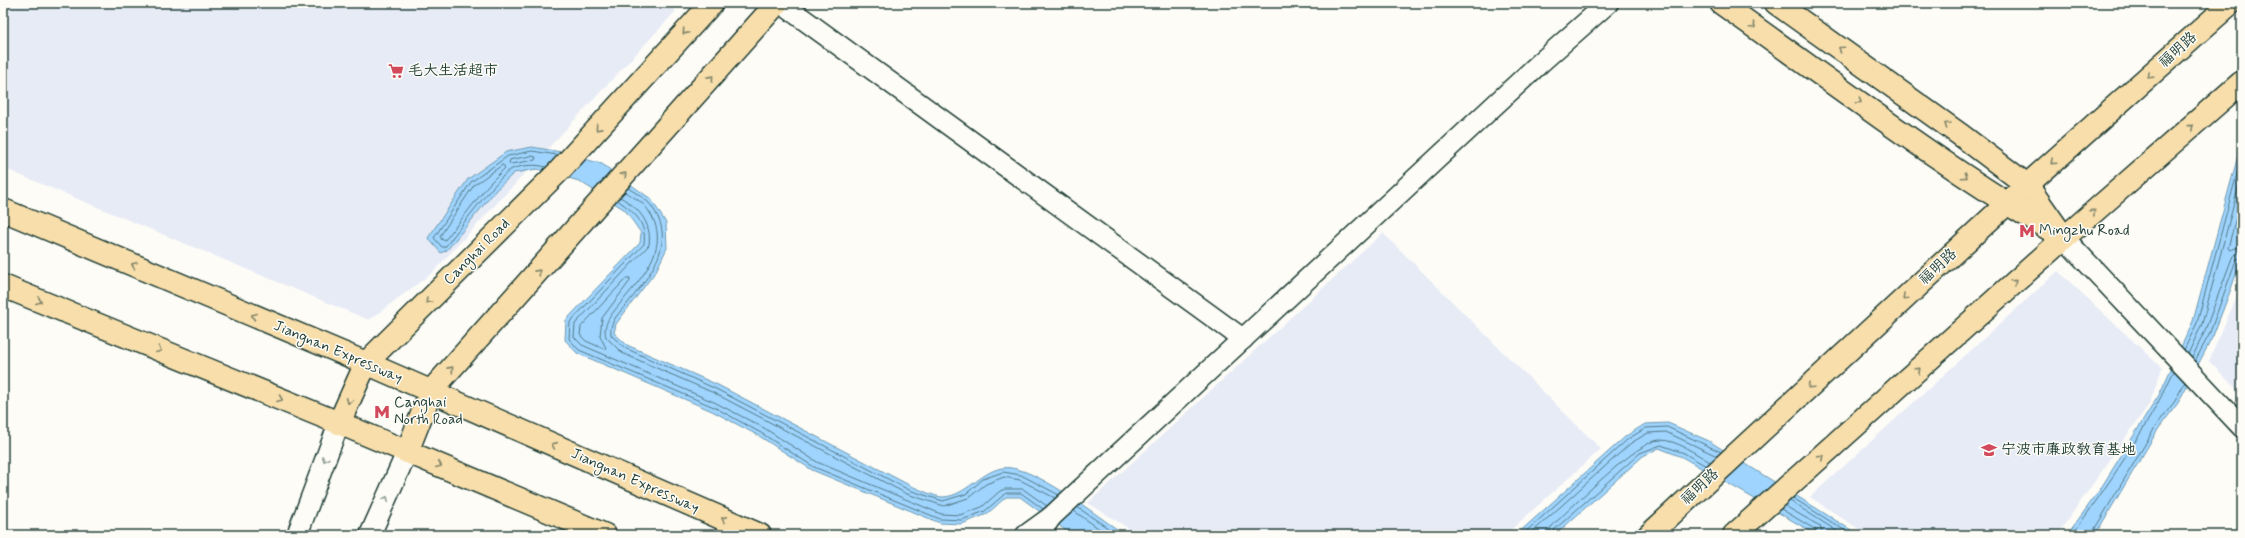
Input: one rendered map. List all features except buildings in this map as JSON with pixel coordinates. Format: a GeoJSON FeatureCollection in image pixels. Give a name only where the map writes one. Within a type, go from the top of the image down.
{"type":"FeatureCollection","features":[{"type":"Feature","properties":{"kind":"main road","name":"Canghai Road"},"geometry":{"type":"LineString","coordinates":[[339,423],[366,363],[560,170],[712,3]]}},
{"type":"Feature","properties":{"kind":"main road"},"geometry":{"type":"LineString","coordinates":[[407,452],[431,391],[778,3]]}},
{"type":"Feature","properties":{"kind":"main road"},"geometry":{"type":"LineString","coordinates":[[1721,3],[2006,204],[2064,238]]}},
{"type":"Feature","properties":{"kind":"main road"},"geometry":{"type":"LineString","coordinates":[[1776,3],[1962,136],[2027,185],[2064,238]]}},
{"type":"Feature","properties":{"kind":"main road","name":"福明路"},"geometry":{"type":"LineString","coordinates":[[1649,535],[2006,204],[2231,3]]}},
{"type":"Feature","properties":{"kind":"main road"},"geometry":{"type":"LineString","coordinates":[[1734,535],[2064,238],[2242,82]]}},
{"type":"Feature","properties":{"kind":"main road","name":"Jiangnan Expressway"},"geometry":{"type":"LineString","coordinates":[[3,210],[366,363],[760,535]]}},
{"type":"Feature","properties":{"kind":"main road"},"geometry":{"type":"LineString","coordinates":[[3,286],[339,423],[605,535]]}},
{"type":"Feature","properties":{"kind":"street"},"geometry":{"type":"LineString","coordinates":[[781,3],[1243,339]]}},
{"type":"Feature","properties":{"kind":"street"},"geometry":{"type":"LineString","coordinates":[[1026,535],[1051,516],[1540,63],[1608,3]]}},
{"type":"Feature","properties":{"kind":"street"},"geometry":{"type":"LineString","coordinates":[[2064,238],[2242,427]]}},
{"type":"Feature","properties":{"kind":"street","name":"Canghai Road"},"geometry":{"type":"LineString","coordinates":[[297,535],[339,423]]}},
{"type":"Feature","properties":{"kind":"street"},"geometry":{"type":"LineString","coordinates":[[370,535],[407,452]]}},
{"type":"Feature","properties":{"kind":"street"},"geometry":{"type":"LineString","coordinates":[[1039,535],[1051,516]]}},
{"type":"Feature","properties":{"kind":"shaded area"},"geometry":{"type":"Polygon","coordinates":[[[3,3],[673,3],[675,12],[432,273],[369,320],[3,168],[3,3]]]}},
{"type":"Feature","properties":{"kind":"shaded area"},"geometry":{"type":"Polygon","coordinates":[[[1383,233],[1601,449],[1505,535],[1139,535],[1088,503],[1383,233]]]}},
{"type":"Feature","properties":{"kind":"shaded area","name":"宁波市廉政教育基地"},"geometry":{"type":"Polygon","coordinates":[[[2058,271],[2162,368],[2150,403],[2057,535],[1868,535],[1810,497],[2058,271]]]}},
{"type":"Feature","properties":{"kind":"shaded area"},"geometry":{"type":"Polygon","coordinates":[[[2242,284],[2242,395],[2209,361],[2242,284]]]}},
{"type":"Feature","properties":{"kind":"water"},"geometry":{"type":"Polygon","coordinates":[[[2242,141],[2242,256],[2213,336],[2178,403],[2159,428],[2095,535],[2067,535],[2099,491],[2159,395],[2193,321],[2242,141]]]}},
{"type":"Feature","properties":{"kind":"water"},"geometry":{"type":"Polygon","coordinates":[[[532,147],[561,152],[602,164],[651,199],[666,223],[667,248],[656,271],[616,324],[614,333],[627,345],[718,385],[911,486],[931,494],[939,497],[951,496],[959,493],[994,470],[1002,468],[1015,468],[1047,482],[1126,535],[1072,535],[1020,497],[1006,497],[987,514],[962,524],[940,523],[812,470],[759,436],[712,411],[577,353],[565,340],[566,320],[640,243],[641,233],[625,210],[579,181],[537,169],[514,173],[496,190],[447,250],[441,253],[428,238],[468,179],[506,152],[532,147]]]}},
{"type":"Feature","properties":{"kind":"water"},"geometry":{"type":"Polygon","coordinates":[[[1668,423],[1709,441],[1859,535],[1817,535],[1682,457],[1659,448],[1643,456],[1555,535],[1516,535],[1626,436],[1645,424],[1668,423]]]}},
{"type":"Feature","properties":{"kind":"place","name":"毛大生活超市"},"geometry":{"type":"Point","coordinates":[396,71]}},
{"type":"Feature","properties":{"kind":"place","name":"Mingzhu Road"},"geometry":{"type":"Point","coordinates":[2027,231]}},
{"type":"Feature","properties":{"kind":"place","name":"Canghai North Road"},"geometry":{"type":"Point","coordinates":[382,412]}},
{"type":"Feature","properties":{"kind":"place","name":"宁波市廉政教育基地"},"geometry":{"type":"Point","coordinates":[1989,450]}}]}
